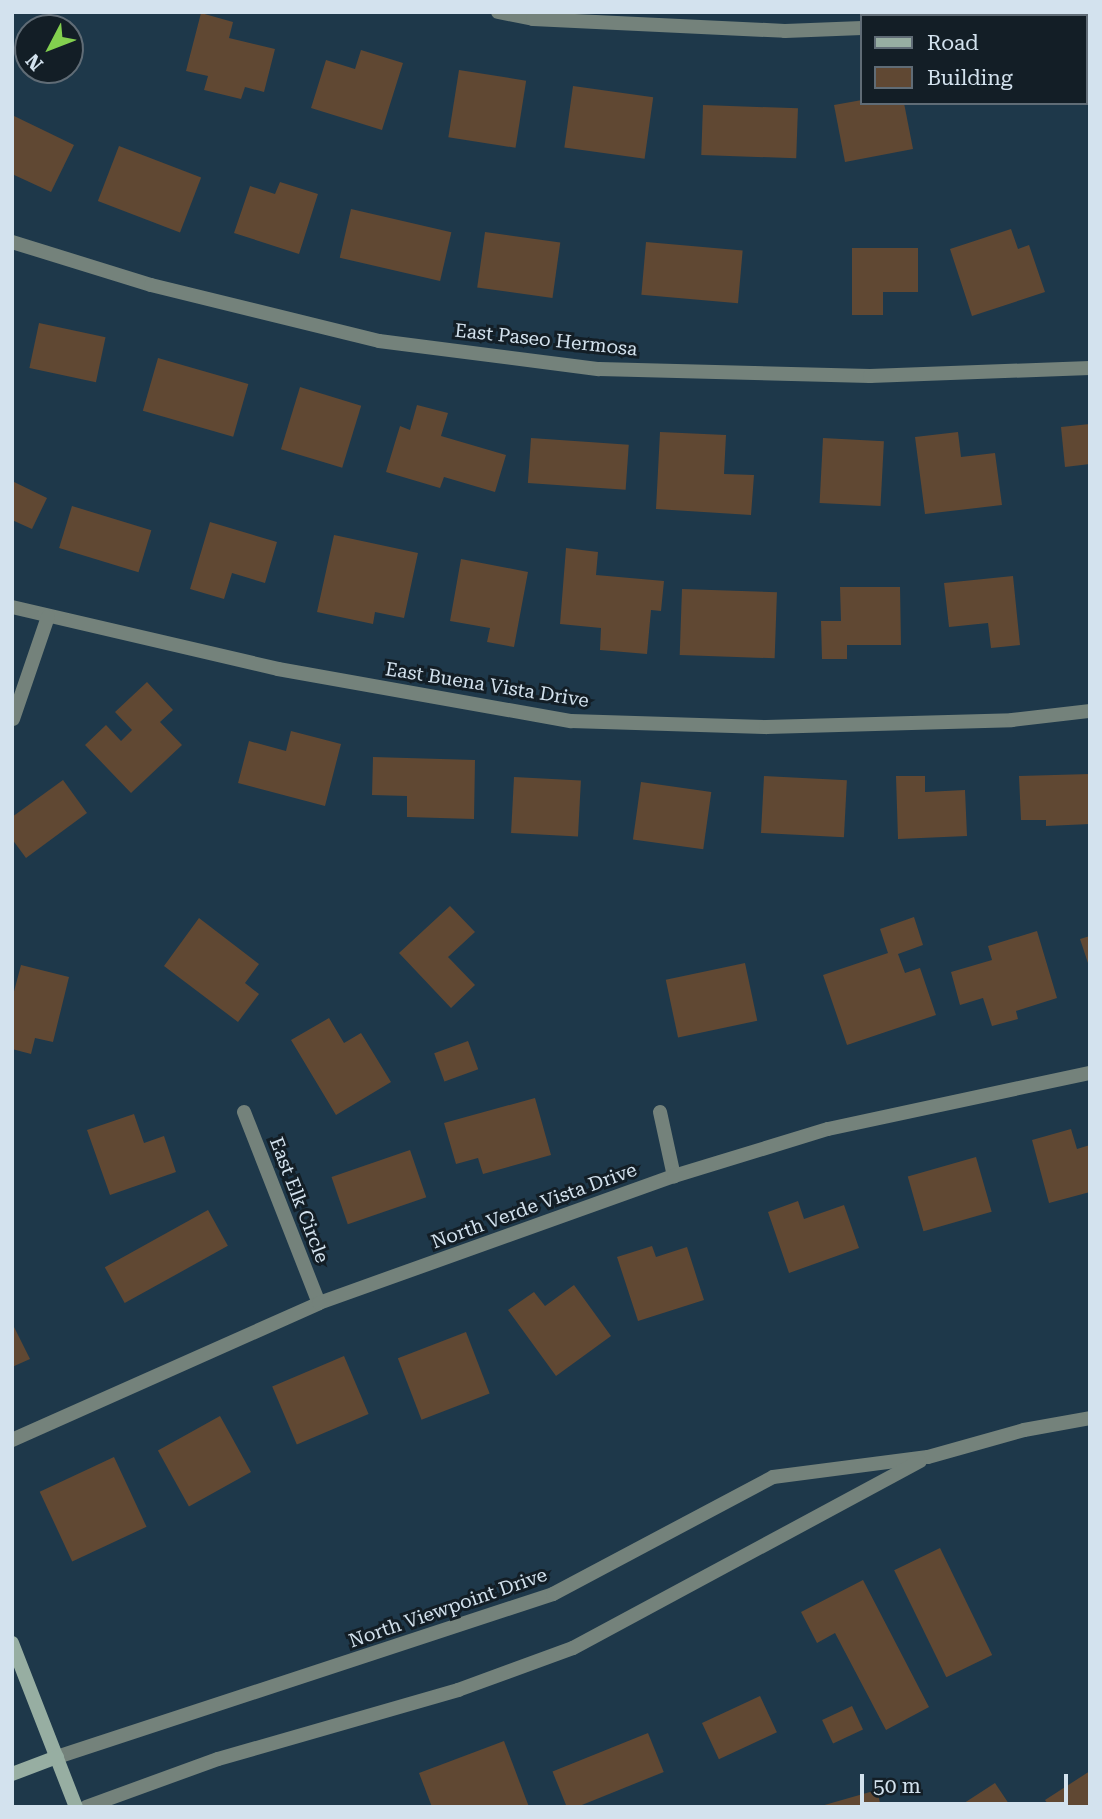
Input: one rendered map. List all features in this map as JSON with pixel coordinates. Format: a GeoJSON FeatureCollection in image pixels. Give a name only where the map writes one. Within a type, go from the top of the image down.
{"type":"FeatureCollection","features":[{"type":"Feature","properties":{"kind":"main road"},"geometry":{"type":"LineString","coordinates":[[12,1643],[76,1807]]}},
{"type":"Feature","properties":{"kind":"main road","name":"North Viewpoint Drive"},"geometry":{"type":"LineString","coordinates":[[12,1774],[57,1757]]}},
{"type":"Feature","properties":{"kind":"street"},"geometry":{"type":"LineString","coordinates":[[498,12],[533,19],[785,32],[860,28]]}},
{"type":"Feature","properties":{"kind":"street","name":"East Paseo Hermosa"},"geometry":{"type":"LineString","coordinates":[[12,242],[150,285],[379,341],[599,369],[870,376],[1090,368]]}},
{"type":"Feature","properties":{"kind":"street","name":"East Buena Vista Drive"},"geometry":{"type":"LineString","coordinates":[[12,607],[278,669],[571,720],[779,727],[1012,720],[1090,711]]}},
{"type":"Feature","properties":{"kind":"street"},"geometry":{"type":"LineString","coordinates":[[13,719],[48,617]]}},
{"type":"Feature","properties":{"kind":"street","name":"North Verde Vista Drive"},"geometry":{"type":"LineString","coordinates":[[12,1440],[319,1303],[674,1176],[828,1129],[1090,1073]]}},
{"type":"Feature","properties":{"kind":"street","name":"East Elk Circle"},"geometry":{"type":"LineString","coordinates":[[244,1112],[319,1303]]}},
{"type":"Feature","properties":{"kind":"street"},"geometry":{"type":"LineString","coordinates":[[660,1112],[674,1176]]}},
{"type":"Feature","properties":{"kind":"street","name":"North Viewpoint Drive"},"geometry":{"type":"LineString","coordinates":[[57,1757],[553,1594],[774,1477],[928,1457],[1024,1430],[1090,1418]]}},
{"type":"Feature","properties":{"kind":"street","name":"North Viewpoint Drive"},"geometry":{"type":"LineString","coordinates":[[86,1807],[218,1759],[458,1690],[573,1648],[928,1457]]}},
{"type":"Feature","properties":{"kind":"building"},"geometry":{"type":"Polygon","coordinates":[[[201,13],[233,22],[229,38],[275,49],[264,92],[245,87],[241,99],[204,90],[208,76],[186,71],[201,13]]]}},
{"type":"Feature","properties":{"kind":"building"},"geometry":{"type":"Polygon","coordinates":[[[361,50],[403,63],[382,130],[311,108],[326,60],[355,69],[361,50]]]}},
{"type":"Feature","properties":{"kind":"building"},"geometry":{"type":"Polygon","coordinates":[[[459,70],[526,81],[516,148],[448,137],[459,70]]]}},
{"type":"Feature","properties":{"kind":"building"},"geometry":{"type":"Polygon","coordinates":[[[573,86],[653,97],[645,159],[564,147],[573,86]]]}},
{"type":"Feature","properties":{"kind":"building"},"geometry":{"type":"Polygon","coordinates":[[[860,100],[860,105],[904,105],[913,149],[845,162],[834,105],[860,100]]]}},
{"type":"Feature","properties":{"kind":"building"},"geometry":{"type":"Polygon","coordinates":[[[703,105],[798,108],[796,158],[701,155],[703,105]]]}},
{"type":"Feature","properties":{"kind":"building"},"geometry":{"type":"Polygon","coordinates":[[[12,115],[74,145],[51,192],[12,174],[12,115]]]}},
{"type":"Feature","properties":{"kind":"building"},"geometry":{"type":"Polygon","coordinates":[[[119,146],[201,178],[180,233],[98,201],[119,146]]]}},
{"type":"Feature","properties":{"kind":"building"},"geometry":{"type":"Polygon","coordinates":[[[280,182],[318,194],[299,254],[234,233],[250,186],[275,194],[280,182]]]}},
{"type":"Feature","properties":{"kind":"building"},"geometry":{"type":"Polygon","coordinates":[[[351,209],[451,232],[440,281],[340,258],[351,209]]]}},
{"type":"Feature","properties":{"kind":"building"},"geometry":{"type":"Polygon","coordinates":[[[1011,229],[1018,249],[1029,245],[1045,292],[972,316],[950,249],[1011,229]]]}},
{"type":"Feature","properties":{"kind":"building"},"geometry":{"type":"Polygon","coordinates":[[[485,232],[560,243],[552,298],[477,287],[485,232]]]}},
{"type":"Feature","properties":{"kind":"building"},"geometry":{"type":"Polygon","coordinates":[[[646,242],[743,250],[738,303],[641,295],[646,242]]]}},
{"type":"Feature","properties":{"kind":"building"},"geometry":{"type":"Polygon","coordinates":[[[852,248],[918,248],[918,292],[883,292],[883,315],[852,315],[852,248]]]}},
{"type":"Feature","properties":{"kind":"building"},"geometry":{"type":"Polygon","coordinates":[[[39,323],[106,337],[96,382],[29,368],[39,323]]]}},
{"type":"Feature","properties":{"kind":"building"},"geometry":{"type":"Polygon","coordinates":[[[158,358],[248,384],[233,437],[143,411],[158,358]]]}},
{"type":"Feature","properties":{"kind":"building"},"geometry":{"type":"Polygon","coordinates":[[[300,387],[361,406],[342,468],[281,449],[300,387]]]}},
{"type":"Feature","properties":{"kind":"building"},"geometry":{"type":"Polygon","coordinates":[[[417,405],[448,413],[441,436],[506,455],[495,492],[444,477],[440,488],[386,472],[400,426],[410,430],[417,405]]]}},
{"type":"Feature","properties":{"kind":"building"},"geometry":{"type":"Polygon","coordinates":[[[1090,424],[1090,464],[1065,467],[1061,427],[1090,424]]]}},
{"type":"Feature","properties":{"kind":"building"},"geometry":{"type":"Polygon","coordinates":[[[660,432],[726,435],[724,474],[754,475],[751,515],[656,509],[660,432]]]}},
{"type":"Feature","properties":{"kind":"building"},"geometry":{"type":"Polygon","coordinates":[[[958,432],[961,457],[995,453],[1002,505],[925,514],[915,437],[958,432]]]}},
{"type":"Feature","properties":{"kind":"building"},"geometry":{"type":"Polygon","coordinates":[[[531,438],[629,445],[626,490],[528,483],[531,438]]]}},
{"type":"Feature","properties":{"kind":"building"},"geometry":{"type":"Polygon","coordinates":[[[823,438],[884,441],[881,506],[820,503],[823,438]]]}},
{"type":"Feature","properties":{"kind":"building"},"geometry":{"type":"Polygon","coordinates":[[[12,481],[47,498],[32,529],[12,520],[12,481]]]}},
{"type":"Feature","properties":{"kind":"building"},"geometry":{"type":"Polygon","coordinates":[[[72,506],[151,530],[139,572],[59,548],[72,506]]]}},
{"type":"Feature","properties":{"kind":"building"},"geometry":{"type":"Polygon","coordinates":[[[210,522],[277,542],[265,583],[232,573],[224,599],[190,589],[210,522]]]}},
{"type":"Feature","properties":{"kind":"building"},"geometry":{"type":"Polygon","coordinates":[[[334,535],[418,553],[404,618],[375,612],[373,624],[317,612],[334,535]]]}},
{"type":"Feature","properties":{"kind":"building"},"geometry":{"type":"Polygon","coordinates":[[[566,548],[598,552],[596,575],[664,581],[661,611],[651,610],[647,654],[600,650],[601,628],[560,624],[566,548]]]}},
{"type":"Feature","properties":{"kind":"building"},"geometry":{"type":"Polygon","coordinates":[[[461,559],[528,572],[514,647],[487,642],[490,628],[450,621],[461,559]]]}},
{"type":"Feature","properties":{"kind":"building"},"geometry":{"type":"Polygon","coordinates":[[[1013,576],[1020,645],[991,648],[988,623],[949,627],[944,583],[1013,576]]]}},
{"type":"Feature","properties":{"kind":"building"},"geometry":{"type":"Polygon","coordinates":[[[840,587],[900,587],[901,645],[847,645],[847,659],[822,659],[821,621],[841,621],[840,587]]]}},
{"type":"Feature","properties":{"kind":"building"},"geometry":{"type":"Polygon","coordinates":[[[682,589],[777,592],[775,658],[680,655],[682,589]]]}},
{"type":"Feature","properties":{"kind":"building"},"geometry":{"type":"Polygon","coordinates":[[[147,682],[173,710],[160,722],[182,745],[131,793],[85,745],[106,725],[121,741],[132,730],[115,712],[147,682]]]}},
{"type":"Feature","properties":{"kind":"building"},"geometry":{"type":"Polygon","coordinates":[[[291,731],[341,744],[325,806],[238,783],[249,741],[286,751],[291,731]]]}},
{"type":"Feature","properties":{"kind":"building"},"geometry":{"type":"Polygon","coordinates":[[[373,757],[475,760],[474,819],[407,817],[407,796],[372,795],[373,757]]]}},
{"type":"Feature","properties":{"kind":"building"},"geometry":{"type":"Polygon","coordinates":[[[1090,774],[1090,824],[1046,826],[1046,820],[1021,820],[1019,776],[1090,774]]]}},
{"type":"Feature","properties":{"kind":"building"},"geometry":{"type":"Polygon","coordinates":[[[764,776],[847,780],[844,837],[761,833],[764,776]]]}},
{"type":"Feature","properties":{"kind":"building"},"geometry":{"type":"Polygon","coordinates":[[[896,776],[925,776],[925,792],[965,790],[967,836],[898,839],[896,776]]]}},
{"type":"Feature","properties":{"kind":"building"},"geometry":{"type":"Polygon","coordinates":[[[514,777],[581,781],[578,836],[511,833],[514,777]]]}},
{"type":"Feature","properties":{"kind":"building"},"geometry":{"type":"Polygon","coordinates":[[[63,780],[87,813],[26,858],[12,839],[12,817],[63,780]]]}},
{"type":"Feature","properties":{"kind":"building"},"geometry":{"type":"Polygon","coordinates":[[[641,782],[711,792],[703,849],[633,839],[641,782]]]}},
{"type":"Feature","properties":{"kind":"building"},"geometry":{"type":"Polygon","coordinates":[[[450,906],[475,932],[448,957],[475,985],[451,1008],[399,953],[450,906]]]}},
{"type":"Feature","properties":{"kind":"building"},"geometry":{"type":"Polygon","coordinates":[[[914,917],[923,945],[898,954],[905,973],[920,968],[936,1015],[847,1045],[823,975],[888,953],[880,929],[914,917]]]}},
{"type":"Feature","properties":{"kind":"building"},"geometry":{"type":"Polygon","coordinates":[[[199,918],[259,964],[245,983],[259,994],[238,1022],[164,966],[199,918]]]}},
{"type":"Feature","properties":{"kind":"building"},"geometry":{"type":"Polygon","coordinates":[[[1037,931],[1057,998],[1016,1011],[1018,1019],[992,1026],[983,998],[960,1005],[951,972],[992,960],[988,946],[1037,931]]]}},
{"type":"Feature","properties":{"kind":"building"},"geometry":{"type":"Polygon","coordinates":[[[1090,936],[1090,966],[1089,966],[1080,939],[1090,936]]]}},
{"type":"Feature","properties":{"kind":"building"},"geometry":{"type":"Polygon","coordinates":[[[745,963],[757,1021],[678,1038],[666,980],[745,963]]]}},
{"type":"Feature","properties":{"kind":"building"},"geometry":{"type":"Polygon","coordinates":[[[21,965],[69,977],[53,1042],[35,1038],[31,1054],[12,1049],[12,999],[21,965]]]}},
{"type":"Feature","properties":{"kind":"building"},"geometry":{"type":"Polygon","coordinates":[[[329,1018],[344,1043],[361,1033],[391,1082],[336,1115],[291,1040],[329,1018]]]}},
{"type":"Feature","properties":{"kind":"building"},"geometry":{"type":"Polygon","coordinates":[[[468,1041],[478,1069],[444,1082],[434,1053],[468,1041]]]}},
{"type":"Feature","properties":{"kind":"building"},"geometry":{"type":"Polygon","coordinates":[[[535,1098],[551,1155],[483,1174],[478,1158],[456,1164],[444,1123],[535,1098]]]}},
{"type":"Feature","properties":{"kind":"building"},"geometry":{"type":"Polygon","coordinates":[[[134,1114],[144,1143],[164,1136],[176,1172],[110,1195],[87,1130],[134,1114]]]}},
{"type":"Feature","properties":{"kind":"building"},"geometry":{"type":"Polygon","coordinates":[[[1071,1129],[1077,1149],[1090,1145],[1090,1192],[1049,1203],[1032,1140],[1071,1129]]]}},
{"type":"Feature","properties":{"kind":"building"},"geometry":{"type":"Polygon","coordinates":[[[410,1150],[426,1197],[348,1224],[332,1177],[410,1150]]]}},
{"type":"Feature","properties":{"kind":"building"},"geometry":{"type":"Polygon","coordinates":[[[976,1157],[992,1212],[923,1231],[908,1177],[976,1157]]]}},
{"type":"Feature","properties":{"kind":"building"},"geometry":{"type":"Polygon","coordinates":[[[798,1201],[804,1219],[844,1205],[859,1248],[789,1273],[768,1212],[798,1201]]]}},
{"type":"Feature","properties":{"kind":"building"},"geometry":{"type":"Polygon","coordinates":[[[208,1210],[228,1246],[125,1303],[105,1267],[208,1210]]]}},
{"type":"Feature","properties":{"kind":"building"},"geometry":{"type":"Polygon","coordinates":[[[652,1246],[656,1257],[687,1247],[704,1300],[638,1321],[617,1257],[652,1246]]]}},
{"type":"Feature","properties":{"kind":"building"},"geometry":{"type":"Polygon","coordinates":[[[574,1285],[611,1336],[556,1376],[508,1310],[534,1292],[545,1306],[574,1285]]]}},
{"type":"Feature","properties":{"kind":"building"},"geometry":{"type":"Polygon","coordinates":[[[12,1323],[30,1359],[12,1367],[12,1323]]]}},
{"type":"Feature","properties":{"kind":"building"},"geometry":{"type":"Polygon","coordinates":[[[466,1332],[490,1394],[422,1420],[398,1358],[466,1332]]]}},
{"type":"Feature","properties":{"kind":"building"},"geometry":{"type":"Polygon","coordinates":[[[344,1356],[369,1414],[297,1444],[272,1386],[344,1356]]]}},
{"type":"Feature","properties":{"kind":"building"},"geometry":{"type":"Polygon","coordinates":[[[220,1416],[251,1472],[189,1506],[158,1450],[220,1416]]]}},
{"type":"Feature","properties":{"kind":"building"},"geometry":{"type":"Polygon","coordinates":[[[114,1457],[147,1527],[72,1561],[40,1492],[114,1457]]]}},
{"type":"Feature","properties":{"kind":"building"},"geometry":{"type":"Polygon","coordinates":[[[940,1548],[992,1655],[946,1677],[894,1570],[940,1548]]]}},
{"type":"Feature","properties":{"kind":"building"},"geometry":{"type":"Polygon","coordinates":[[[863,1580],[929,1707],[886,1730],[835,1633],[817,1643],[801,1612],[863,1580]]]}},
{"type":"Feature","properties":{"kind":"building"},"geometry":{"type":"Polygon","coordinates":[[[760,1696],[777,1732],[719,1759],[702,1723],[760,1696]]]}},
{"type":"Feature","properties":{"kind":"building"},"geometry":{"type":"Polygon","coordinates":[[[852,1706],[863,1730],[833,1744],[822,1720],[852,1706]]]}},
{"type":"Feature","properties":{"kind":"building"},"geometry":{"type":"Polygon","coordinates":[[[648,1733],[664,1772],[577,1807],[567,1807],[553,1772],[648,1733]]]}},
{"type":"Feature","properties":{"kind":"building"},"geometry":{"type":"Polygon","coordinates":[[[504,1741],[529,1807],[432,1807],[419,1773],[504,1741]]]}},
{"type":"Feature","properties":{"kind":"building"},"geometry":{"type":"Polygon","coordinates":[[[1090,1771],[1090,1807],[1050,1807],[1045,1800],[1090,1771]]]}},
{"type":"Feature","properties":{"kind":"building"},"geometry":{"type":"Polygon","coordinates":[[[995,1783],[1011,1807],[958,1807],[995,1783]]]}},
{"type":"Feature","properties":{"kind":"building"},"geometry":{"type":"Polygon","coordinates":[[[877,1790],[881,1807],[821,1807],[821,1806],[877,1790]]]}}]}
